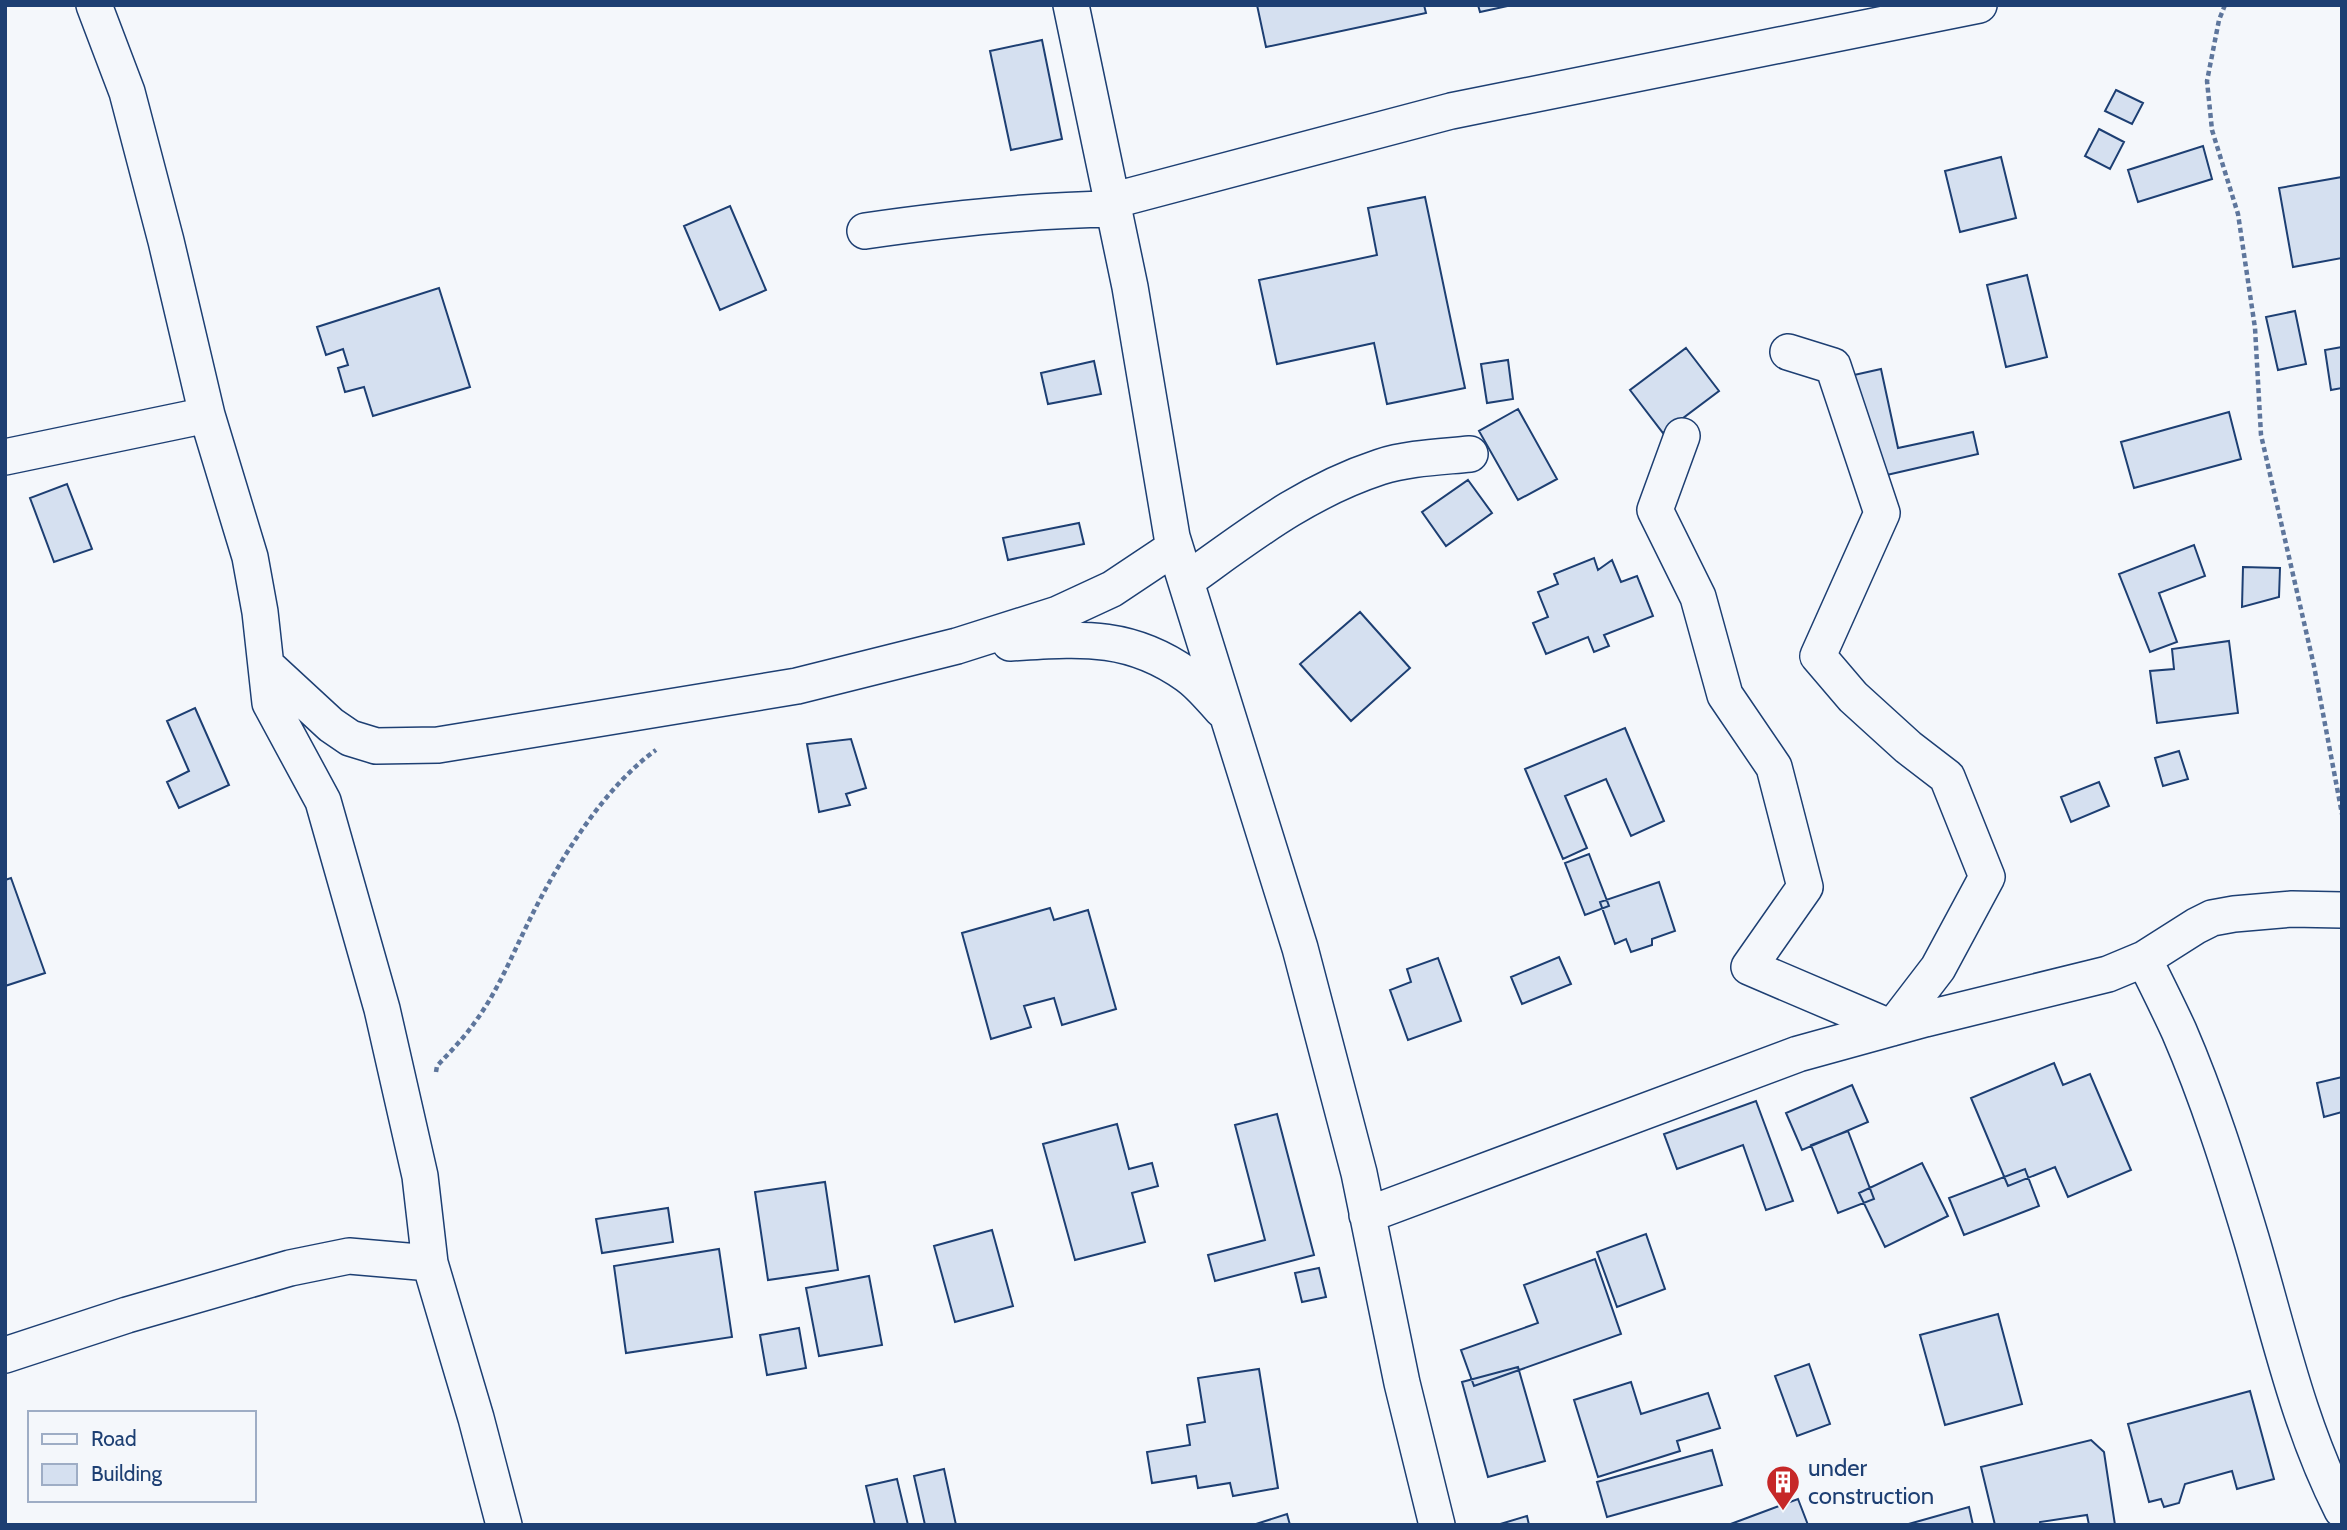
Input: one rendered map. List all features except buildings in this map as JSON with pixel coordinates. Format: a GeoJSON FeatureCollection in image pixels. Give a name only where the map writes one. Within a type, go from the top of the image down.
{"type":"FeatureCollection","features":[{"type":"Feature","properties":{"kind":"street"},"geometry":{"type":"LineString","coordinates":[[94,5],[127,92],[207,415],[250,557],[260,612],[270,703],[323,801],[382,1009],[420,1176],[430,1263],[476,1418],[504,1525]]}},
{"type":"Feature","properties":{"kind":"street"},"geometry":{"type":"LineString","coordinates":[[1071,5],[1130,286],[1175,547],[1300,948],[1359,1172],[1402,1383],[1437,1525]]}},
{"type":"Feature","properties":{"kind":"street"},"geometry":{"type":"LineString","coordinates":[[865,231],[995,215],[1112,205],[1451,111],[1979,5]]}},
{"type":"Feature","properties":{"kind":"street"},"geometry":{"type":"LineString","coordinates":[[1788,352],[1833,366],[1882,513],[1818,656],[1853,697],[1908,747],[1947,777],[1987,877],[1938,968],[1892,1028]]}},
{"type":"Feature","properties":{"kind":"street"},"geometry":{"type":"LineString","coordinates":[[5,457],[207,415]]}},
{"type":"Feature","properties":{"kind":"street"},"geometry":{"type":"LineString","coordinates":[[1682,436],[1655,510],[1698,597],[1725,695],[1774,767],[1805,887],[1749,967],[1892,1028]]}},
{"type":"Feature","properties":{"kind":"street"},"geometry":{"type":"LineString","coordinates":[[1186,581],[1269,520],[1319,491],[1381,467],[1411,460],[1470,454]]}},
{"type":"Feature","properties":{"kind":"street"},"geometry":{"type":"LineString","coordinates":[[266,665],[331,725],[350,738],[376,746],[438,745],[797,686],[957,646],[1058,614],[1102,594],[1175,547]]}},
{"type":"Feature","properties":{"kind":"street"},"geometry":{"type":"LineString","coordinates":[[957,646],[1076,639],[1111,641],[1163,660],[1189,676],[1227,714]]}},
{"type":"Feature","properties":{"kind":"street"},"geometry":{"type":"LineString","coordinates":[[1367,1215],[1798,1054],[2108,974],[2144,959],[2212,918],[2292,909],[2342,910]]}},
{"type":"Feature","properties":{"kind":"street"},"geometry":{"type":"LineString","coordinates":[[2144,959],[2178,1030],[2210,1111],[2250,1236],[2292,1383],[2323,1472],[2342,1510]]}},
{"type":"Feature","properties":{"kind":"street"},"geometry":{"type":"LineString","coordinates":[[5,1355],[127,1315],[289,1268],[349,1256],[430,1263]]}},
{"type":"Feature","properties":{"kind":"path"},"geometry":{"type":"LineString","coordinates":[[2225,5],[2219,20],[2207,81],[2212,130],[2238,214],[2255,328],[2261,435],[2314,666],[2342,814]]}},
{"type":"Feature","properties":{"kind":"path"},"geometry":{"type":"LineString","coordinates":[[435,1080],[437,1066],[483,1010],[532,915],[577,838],[637,763],[664,744]]}},
{"type":"Feature","properties":{"kind":"place","name":"under construction"},"geometry":{"type":"Point","coordinates":[1783,1512]}}]}
